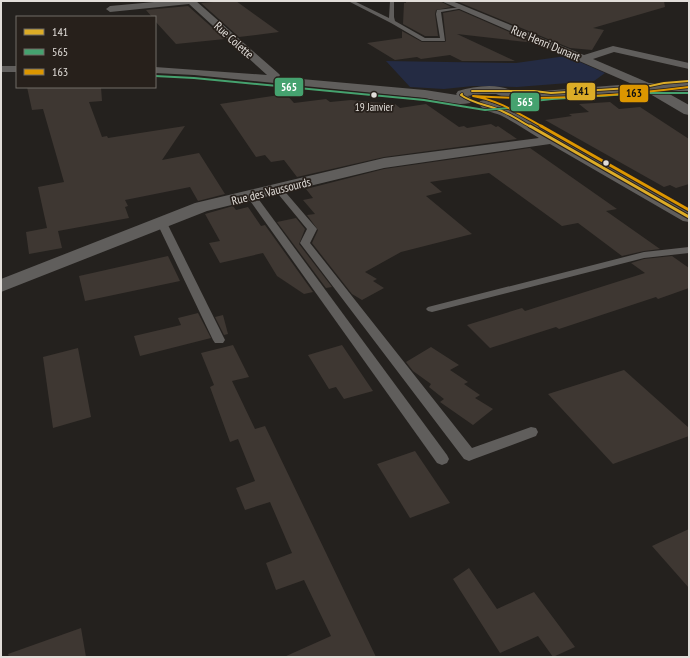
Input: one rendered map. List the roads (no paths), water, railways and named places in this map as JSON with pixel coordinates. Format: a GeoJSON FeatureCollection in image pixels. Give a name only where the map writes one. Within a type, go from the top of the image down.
{"type":"FeatureCollection","features":[{"type":"Feature","properties":{"kind":"street"},"geometry":{"type":"LineString","coordinates":[[110,9],[191,1]]}},
{"type":"Feature","properties":{"kind":"street","name":"Rue Colette"},"geometry":{"type":"LineString","coordinates":[[191,1],[274,75],[270,79]]}},
{"type":"Feature","properties":{"kind":"street","name":"Rue Henri Dunant"},"geometry":{"type":"LineString","coordinates":[[445,1],[636,81],[689,111]]}},
{"type":"Feature","properties":{"kind":"street"},"geometry":{"type":"LineString","coordinates":[[584,59],[613,48],[675,64],[689,66]]}},
{"type":"Feature","properties":{"kind":"street"},"geometry":{"type":"LineString","coordinates":[[1,69],[16,69]]}},
{"type":"Feature","properties":{"kind":"street"},"geometry":{"type":"LineString","coordinates":[[156,70],[194,72],[425,94],[444,98],[464,97],[483,90],[506,101],[553,139],[689,217]]}},
{"type":"Feature","properties":{"kind":"street"},"geometry":{"type":"LineString","coordinates":[[645,87],[664,83],[689,81]]}},
{"type":"Feature","properties":{"kind":"street"},"geometry":{"type":"LineString","coordinates":[[464,97],[485,104],[493,109],[506,101],[551,93],[645,87],[689,87]]}},
{"type":"Feature","properties":{"kind":"street","name":"Rue des Vaussourds"},"geometry":{"type":"LineString","coordinates":[[1,286],[201,208],[384,163],[534,143],[553,139]]}},
{"type":"Feature","properties":{"kind":"lane"},"geometry":{"type":"LineString","coordinates":[[350,1],[393,22],[424,40],[443,40],[438,14],[439,11],[462,8]]}},
{"type":"Feature","properties":{"kind":"lane"},"geometry":{"type":"LineString","coordinates":[[392,1],[391,18],[393,22]]}},
{"type":"Feature","properties":{"kind":"lane"},"geometry":{"type":"LineString","coordinates":[[278,189],[312,229],[305,243],[469,455],[531,432]]}},
{"type":"Feature","properties":{"kind":"lane"},"geometry":{"type":"LineString","coordinates":[[251,196],[442,459]]}},
{"type":"Feature","properties":{"kind":"lane"},"geometry":{"type":"LineString","coordinates":[[162,223],[220,340]]}},
{"type":"Feature","properties":{"kind":"lane"},"geometry":{"type":"LineString","coordinates":[[432,309],[644,255],[689,250]]}},
{"type":"Feature","properties":{"kind":"place","name":"19 Janvier"},"geometry":{"type":"Point","coordinates":[374,95]}}]}
